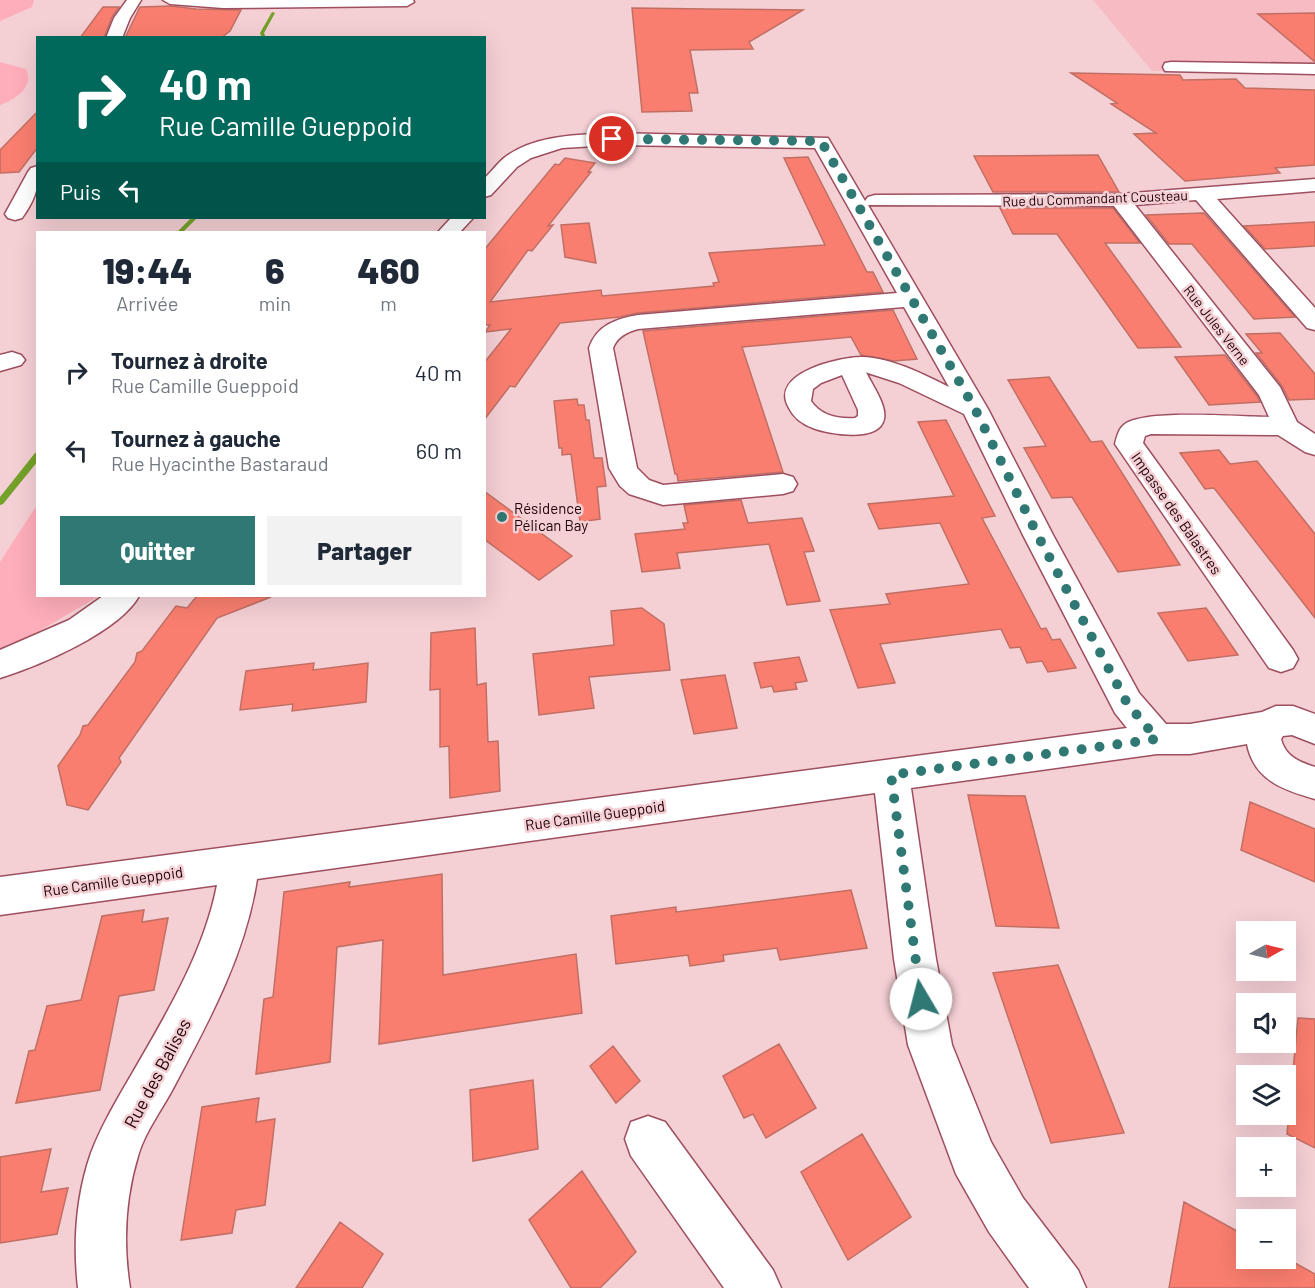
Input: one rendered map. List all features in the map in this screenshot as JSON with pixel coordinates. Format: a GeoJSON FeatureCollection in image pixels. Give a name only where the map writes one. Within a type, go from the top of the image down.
{"type":"FeatureCollection","features":[{"type":"Feature","properties":{"kind":"street"},"geometry":{"type":"LineString","coordinates":[[115,36],[122,18],[135,0]]}},
{"type":"Feature","properties":{"kind":"street"},"geometry":{"type":"LineString","coordinates":[[170,0],[234,4],[407,2]]}},
{"type":"Feature","properties":{"kind":"street"},"geometry":{"type":"LineString","coordinates":[[1171,67],[1315,69]]}},
{"type":"Feature","properties":{"kind":"street"},"geometry":{"type":"LineString","coordinates":[[486,189],[510,163],[524,154],[560,142],[612,139],[821,141],[975,409],[1038,536],[1127,703],[1173,739],[1272,762]]}},
{"type":"Feature","properties":{"kind":"street"},"geometry":{"type":"LineString","coordinates":[[15,214],[36,176]]}},
{"type":"Feature","properties":{"kind":"street","name":"Rue du Commandant Cousteau"},"geometry":{"type":"LineString","coordinates":[[875,201],[1120,200],[1315,185]]}},
{"type":"Feature","properties":{"kind":"street"},"geometry":{"type":"LineString","coordinates":[[1202,194],[1315,323]]}},
{"type":"Feature","properties":{"kind":"street","name":"Rue Jules Verne"},"geometry":{"type":"LineString","coordinates":[[1120,200],[1270,393],[1282,415],[1284,426]]}},
{"type":"Feature","properties":{"kind":"street"},"geometry":{"type":"LineString","coordinates":[[449,231],[461,219]]}},
{"type":"Feature","properties":{"kind":"street"},"geometry":{"type":"LineString","coordinates":[[783,484],[663,495],[647,492],[632,482],[623,468],[601,348],[606,336],[619,328],[638,322],[911,299]]}},
{"type":"Feature","properties":{"kind":"street"},"geometry":{"type":"LineString","coordinates":[[850,365],[867,364],[880,367],[975,409]]}},
{"type":"Feature","properties":{"kind":"street","name":"Impasse des Balastres"},"geometry":{"type":"LineString","coordinates":[[1281,659],[1129,444],[1132,432],[1151,425],[1284,426]]}},
{"type":"Feature","properties":{"kind":"street"},"geometry":{"type":"LineString","coordinates":[[1284,426],[1315,446]]}},
{"type":"Feature","properties":{"kind":"street"},"geometry":{"type":"LineString","coordinates":[[0,665],[83,629],[122,597]]}},
{"type":"Feature","properties":{"kind":"street"},"geometry":{"type":"LineString","coordinates":[[1299,724],[1263,734],[1262,743],[1272,762],[1281,770],[1312,783]]}},
{"type":"Feature","properties":{"kind":"street","name":"Rue Camille Gueppoid"},"geometry":{"type":"LineString","coordinates":[[0,896],[891,775],[1299,724]]}},
{"type":"Feature","properties":{"kind":"street"},"geometry":{"type":"LineString","coordinates":[[891,775],[915,959],[930,1045],[973,1157],[1006,1215],[1060,1288]]}},
{"type":"Feature","properties":{"kind":"street","name":"Rue des Balises"},"geometry":{"type":"LineString","coordinates":[[104,1288],[101,1235],[105,1193],[115,1154],[217,955],[231,917],[240,864]]}},
{"type":"Feature","properties":{"kind":"street"},"geometry":{"type":"LineString","coordinates":[[648,1138],[755,1288]]}},
{"type":"Feature","properties":{"kind":"shaded area"},"geometry":{"type":"Polygon","coordinates":[[[0,0],[34,0],[32,7],[0,21],[0,0]]]}},
{"type":"Feature","properties":{"kind":"shaded area"},"geometry":{"type":"Polygon","coordinates":[[[1093,0],[1315,0],[1315,73],[1152,71],[1093,0]]]}},
{"type":"Feature","properties":{"kind":"shaded area"},"geometry":{"type":"Polygon","coordinates":[[[0,62],[26,69],[28,82],[22,92],[12,100],[0,105],[0,62]]]}},
{"type":"Feature","properties":{"kind":"shaded area"},"geometry":{"type":"Polygon","coordinates":[[[36,507],[36,597],[97,597],[0,654],[0,562],[36,507]]]}},
{"type":"Feature","properties":{"kind":"building"},"geometry":{"type":"Polygon","coordinates":[[[171,6],[241,10],[230,31],[224,36],[126,36],[140,7],[171,6]]]}},
{"type":"Feature","properties":{"kind":"building"},"geometry":{"type":"Polygon","coordinates":[[[103,7],[119,7],[112,17],[105,36],[81,36],[103,7]]]}},
{"type":"Feature","properties":{"kind":"building"},"geometry":{"type":"Polygon","coordinates":[[[632,8],[803,10],[749,42],[753,49],[690,50],[698,93],[689,93],[692,111],[642,112],[632,8]]]}},
{"type":"Feature","properties":{"kind":"building"},"geometry":{"type":"Polygon","coordinates":[[[1315,13],[1315,62],[1258,14],[1315,13]]]}},
{"type":"Feature","properties":{"kind":"building"},"geometry":{"type":"Polygon","coordinates":[[[1071,73],[1180,75],[1183,80],[1236,79],[1245,88],[1315,90],[1315,165],[1275,168],[1280,173],[1185,181],[1134,134],[1156,133],[1111,104],[1117,103],[1071,73]]]}},
{"type":"Feature","properties":{"kind":"building"},"geometry":{"type":"Polygon","coordinates":[[[36,113],[36,150],[19,172],[0,173],[0,150],[36,113]]]}},
{"type":"Feature","properties":{"kind":"building"},"geometry":{"type":"Polygon","coordinates":[[[1098,155],[1119,192],[993,192],[974,156],[1098,155]]]}},
{"type":"Feature","properties":{"kind":"building"},"geometry":{"type":"Polygon","coordinates":[[[808,157],[867,272],[873,272],[883,292],[638,313],[560,323],[515,387],[510,386],[486,417],[486,360],[511,329],[486,332],[490,325],[486,325],[486,248],[555,164],[559,165],[565,158],[595,163],[588,172],[591,172],[548,226],[553,225],[532,251],[528,250],[490,302],[601,290],[602,296],[714,286],[713,283],[719,282],[709,253],[825,245],[784,158],[808,157]]]}},
{"type":"Feature","properties":{"kind":"building"},"geometry":{"type":"Polygon","coordinates":[[[1000,208],[1113,208],[1140,243],[1105,243],[1181,347],[1138,348],[1057,234],[1013,234],[1000,208]]]}},
{"type":"Feature","properties":{"kind":"building"},"geometry":{"type":"Polygon","coordinates":[[[1204,213],[1295,317],[1254,319],[1192,244],[1169,244],[1146,215],[1204,213]]]}},
{"type":"Feature","properties":{"kind":"building"},"geometry":{"type":"Polygon","coordinates":[[[1315,222],[1315,246],[1265,249],[1244,226],[1315,222]]]}},
{"type":"Feature","properties":{"kind":"building"},"geometry":{"type":"Polygon","coordinates":[[[589,223],[596,263],[565,257],[561,225],[589,223]]]}},
{"type":"Feature","properties":{"kind":"building"},"geometry":{"type":"Polygon","coordinates":[[[893,310],[917,359],[894,361],[861,355],[851,337],[742,347],[783,472],[678,481],[643,331],[893,310]]]}},
{"type":"Feature","properties":{"kind":"building"},"geometry":{"type":"Polygon","coordinates":[[[1280,333],[1315,374],[1315,399],[1289,400],[1282,386],[1256,353],[1262,353],[1246,334],[1280,333]]]}},
{"type":"Feature","properties":{"kind":"building"},"geometry":{"type":"Polygon","coordinates":[[[1225,355],[1260,402],[1209,405],[1175,357],[1225,355]]]}},
{"type":"Feature","properties":{"kind":"building"},"geometry":{"type":"Polygon","coordinates":[[[1049,377],[1091,442],[1102,441],[1180,565],[1118,572],[1072,497],[1052,498],[1024,448],[1046,446],[1008,380],[1049,377]]]}},
{"type":"Feature","properties":{"kind":"building"},"geometry":{"type":"Polygon","coordinates":[[[577,399],[578,405],[584,405],[586,420],[589,420],[594,458],[602,458],[606,486],[597,487],[600,519],[580,522],[571,454],[562,455],[562,448],[559,448],[554,401],[577,399]]]}},
{"type":"Feature","properties":{"kind":"building"},"geometry":{"type":"Polygon","coordinates":[[[946,420],[995,516],[982,518],[1041,629],[1046,628],[1052,640],[1060,639],[1076,668],[1048,672],[1042,661],[1027,663],[1020,647],[1010,648],[1001,629],[880,644],[895,683],[858,688],[830,610],[890,604],[886,594],[969,584],[940,523],[879,529],[868,504],[954,496],[918,422],[946,420]]]}},
{"type":"Feature","properties":{"kind":"building"},"geometry":{"type":"Polygon","coordinates":[[[1219,450],[1230,464],[1257,461],[1315,534],[1315,618],[1214,488],[1205,489],[1180,453],[1219,450]]]}},
{"type":"Feature","properties":{"kind":"building","name":"Résidence Pélican Bay"},"geometry":{"type":"Polygon","coordinates":[[[486,492],[572,556],[539,580],[486,540],[486,492]]]}},
{"type":"Feature","properties":{"kind":"building"},"geometry":{"type":"Polygon","coordinates":[[[741,500],[748,523],[802,518],[814,551],[804,552],[820,601],[787,605],[769,544],[677,553],[680,568],[642,572],[635,534],[685,529],[683,523],[688,523],[684,505],[741,500]]]}},
{"type":"Feature","properties":{"kind":"building"},"geometry":{"type":"Polygon","coordinates":[[[196,597],[271,597],[217,618],[119,758],[121,762],[88,810],[67,805],[58,766],[80,735],[83,726],[88,725],[135,662],[137,653],[142,651],[176,606],[187,608],[196,597]]]}},
{"type":"Feature","properties":{"kind":"building"},"geometry":{"type":"Polygon","coordinates":[[[642,608],[664,624],[670,670],[589,677],[594,708],[539,715],[533,654],[614,645],[611,611],[642,608]]]}},
{"type":"Feature","properties":{"kind":"building"},"geometry":{"type":"Polygon","coordinates":[[[1206,608],[1238,655],[1188,661],[1158,613],[1206,608]]]}},
{"type":"Feature","properties":{"kind":"building"},"geometry":{"type":"Polygon","coordinates":[[[475,628],[477,685],[486,683],[488,742],[498,741],[500,791],[450,798],[449,746],[440,747],[440,689],[430,690],[431,633],[475,628]]]}},
{"type":"Feature","properties":{"kind":"building"},"geometry":{"type":"Polygon","coordinates":[[[799,657],[807,681],[795,683],[797,689],[774,692],[772,686],[761,688],[754,663],[799,657]]]}},
{"type":"Feature","properties":{"kind":"building"},"geometry":{"type":"Polygon","coordinates":[[[314,663],[313,670],[368,663],[366,702],[292,711],[293,704],[240,710],[246,671],[314,663]]]}},
{"type":"Feature","properties":{"kind":"building"},"geometry":{"type":"Polygon","coordinates":[[[725,675],[737,728],[694,734],[681,680],[725,675]]]}},
{"type":"Feature","properties":{"kind":"building"},"geometry":{"type":"Polygon","coordinates":[[[968,795],[1025,796],[1059,928],[996,926],[968,795]]]}},
{"type":"Feature","properties":{"kind":"building"},"geometry":{"type":"Polygon","coordinates":[[[1250,802],[1315,829],[1315,882],[1241,850],[1250,802]]]}},
{"type":"Feature","properties":{"kind":"building"},"geometry":{"type":"Polygon","coordinates":[[[442,874],[443,975],[576,954],[582,1013],[379,1044],[383,940],[337,947],[330,1062],[256,1074],[264,999],[273,997],[284,892],[350,882],[349,887],[442,874]]]}},
{"type":"Feature","properties":{"kind":"building"},"geometry":{"type":"Polygon","coordinates":[[[851,890],[867,948],[780,960],[777,948],[723,955],[724,961],[690,966],[688,955],[616,964],[611,916],[676,907],[676,912],[851,890]]]}},
{"type":"Feature","properties":{"kind":"building"},"geometry":{"type":"Polygon","coordinates":[[[144,910],[142,922],[168,918],[154,990],[119,996],[100,1090],[16,1103],[29,1051],[35,1050],[47,1006],[81,1000],[102,916],[144,910]]]}},
{"type":"Feature","properties":{"kind":"building"},"geometry":{"type":"Polygon","coordinates":[[[1058,965],[1124,1133],[1051,1143],[993,973],[1058,965]]]}},
{"type":"Feature","properties":{"kind":"building"},"geometry":{"type":"Polygon","coordinates":[[[1298,1018],[1315,1019],[1315,1148],[1287,1134],[1288,1125],[1296,1125],[1296,1065],[1294,1065],[1298,1018]]]}},
{"type":"Feature","properties":{"kind":"building"},"geometry":{"type":"Polygon","coordinates":[[[779,1044],[816,1108],[766,1138],[753,1114],[744,1118],[723,1076],[779,1044]]]}},
{"type":"Feature","properties":{"kind":"building"},"geometry":{"type":"Polygon","coordinates":[[[613,1046],[640,1081],[616,1103],[590,1066],[613,1046]]]}},
{"type":"Feature","properties":{"kind":"building"},"geometry":{"type":"Polygon","coordinates":[[[533,1080],[538,1149],[473,1161],[470,1090],[533,1080]]]}},
{"type":"Feature","properties":{"kind":"building"},"geometry":{"type":"Polygon","coordinates":[[[259,1098],[256,1122],[275,1119],[265,1205],[236,1210],[232,1233],[181,1240],[202,1107],[259,1098]]]}},
{"type":"Feature","properties":{"kind":"building"},"geometry":{"type":"Polygon","coordinates":[[[862,1134],[911,1217],[848,1260],[801,1172],[862,1134]]]}},
{"type":"Feature","properties":{"kind":"building"},"geometry":{"type":"Polygon","coordinates":[[[51,1149],[41,1192],[68,1188],[57,1234],[0,1243],[0,1157],[51,1149]]]}},
{"type":"Feature","properties":{"kind":"building"},"geometry":{"type":"Polygon","coordinates":[[[582,1171],[636,1252],[600,1288],[571,1288],[529,1220],[582,1171]]]}},
{"type":"Feature","properties":{"kind":"building"},"geometry":{"type":"Polygon","coordinates":[[[1184,1202],[1236,1231],[1236,1269],[1296,1269],[1296,1264],[1315,1274],[1315,1288],[1169,1288],[1184,1202]]]}},
{"type":"Feature","properties":{"kind":"building"},"geometry":{"type":"Polygon","coordinates":[[[340,1222],[383,1254],[362,1288],[296,1288],[340,1222]]]}},
{"type":"Feature","properties":{"kind":"waterway"},"geometry":{"type":"LineString","coordinates":[[263,36],[262,33],[273,13]]}},
{"type":"Feature","properties":{"kind":"waterway"},"geometry":{"type":"LineString","coordinates":[[181,231],[193,219]]}},
{"type":"Feature","properties":{"kind":"waterway"},"geometry":{"type":"LineString","coordinates":[[0,502],[36,457]]}},
{"type":"Feature","properties":{"kind":"place","name":"Résidence Pélican Bay"},"geometry":{"type":"Point","coordinates":[502,517]}},
{"type":"Feature","properties":{"kind":"route"},"geometry":{"type":"LineString","coordinates":[[612,139],[821,141],[975,409],[1038,536],[1127,703],[1157,739],[891,775],[921,999]]}}]}
